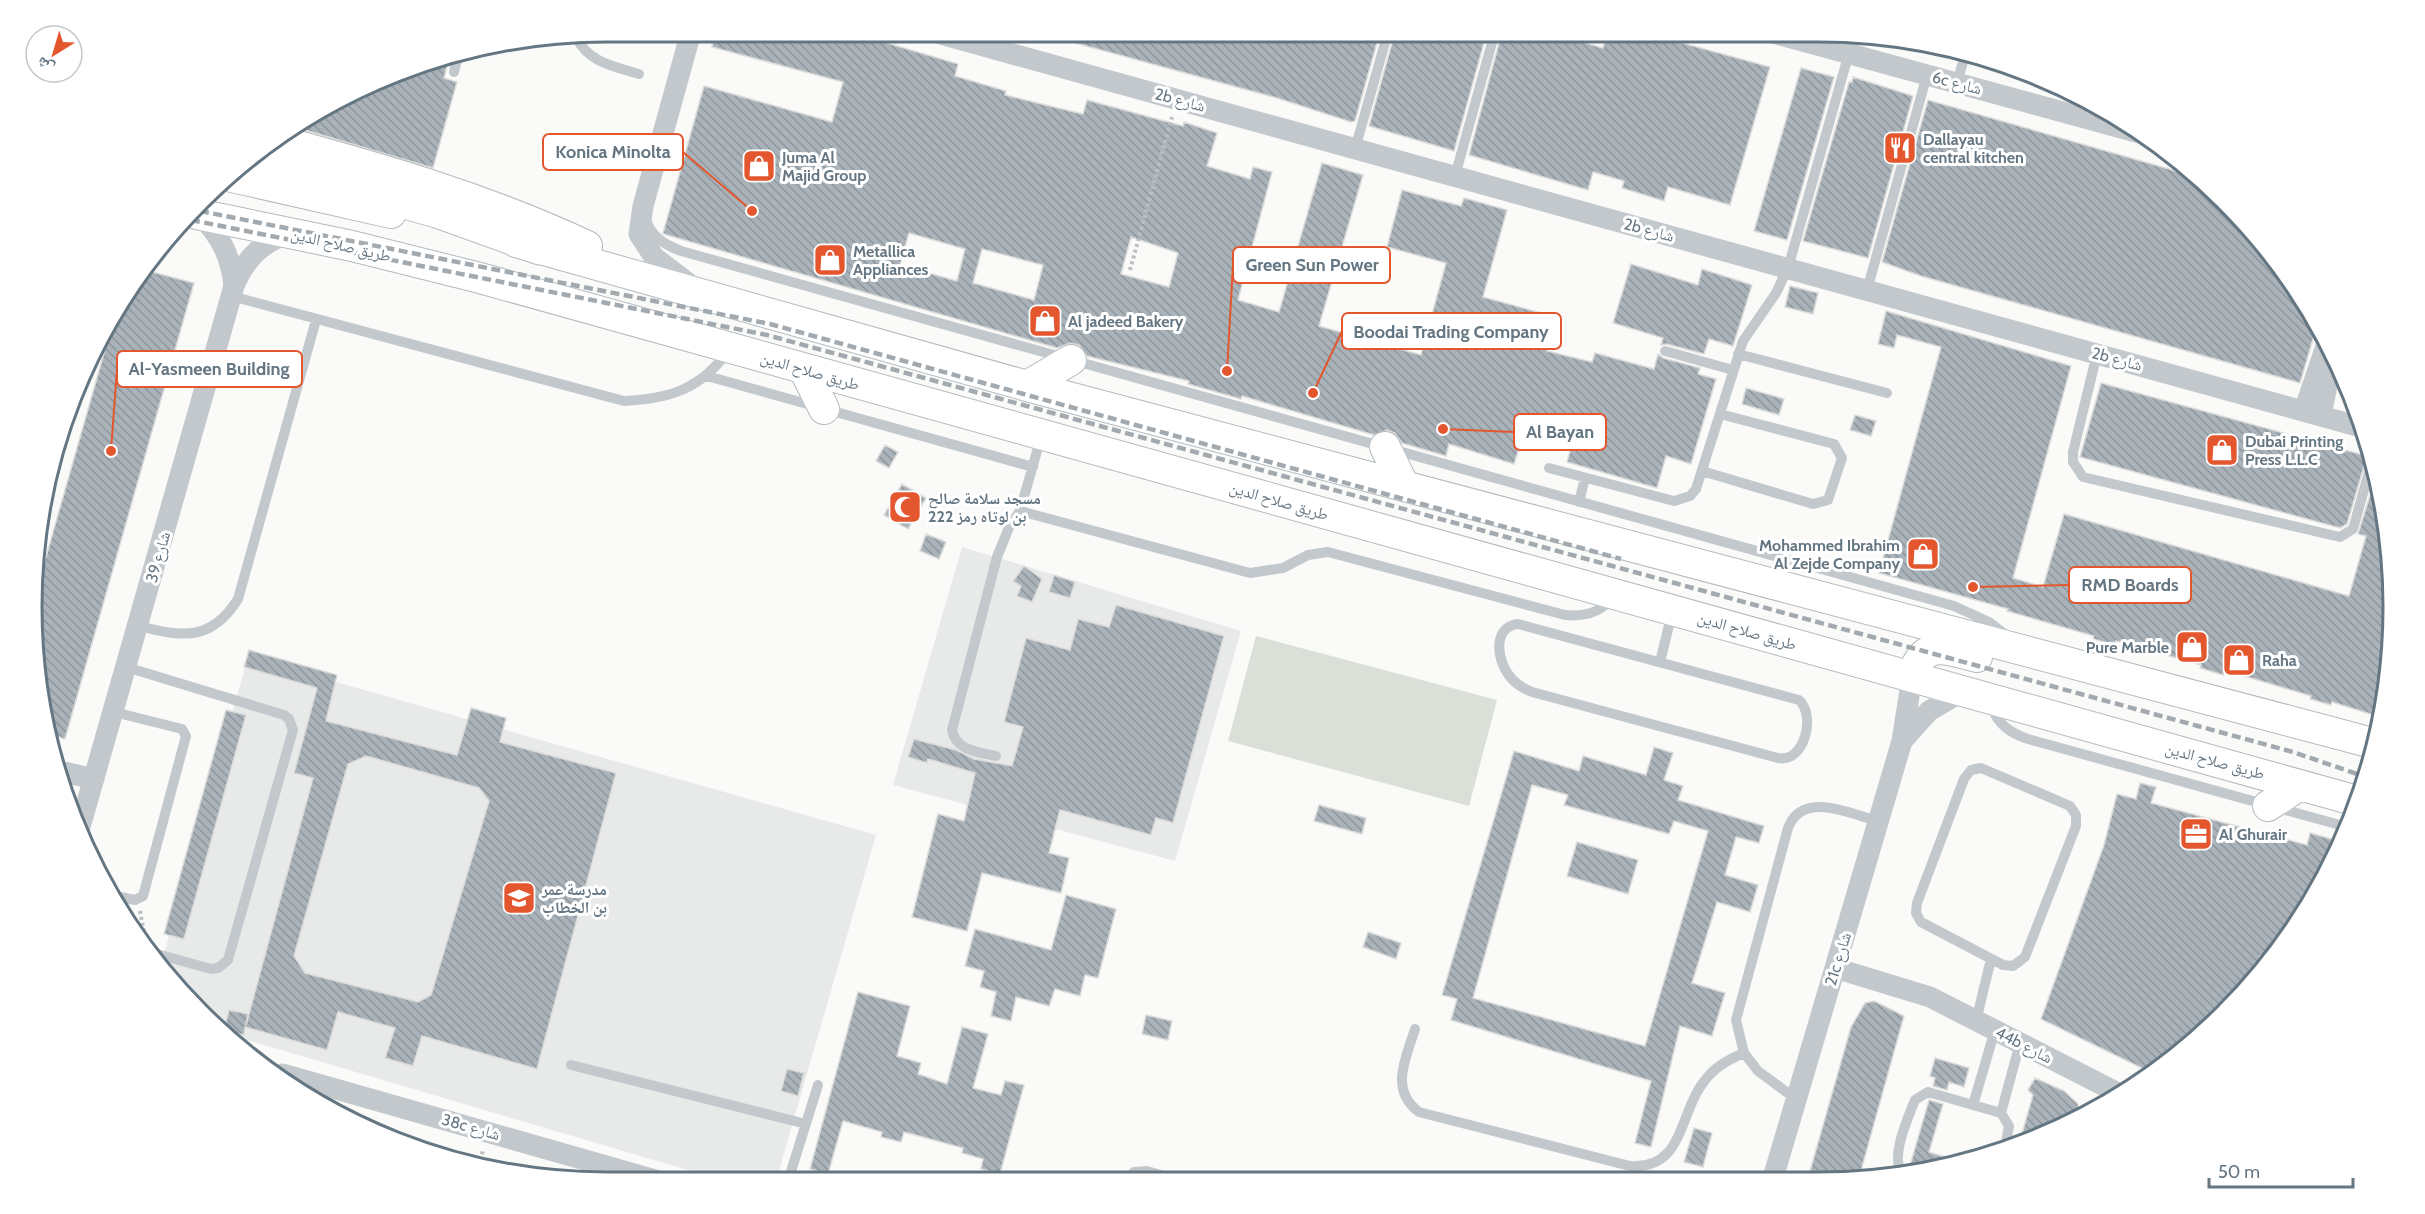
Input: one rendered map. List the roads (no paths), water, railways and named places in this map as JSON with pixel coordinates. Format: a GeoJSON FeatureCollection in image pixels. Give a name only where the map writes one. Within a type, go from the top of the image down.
{"type":"FeatureCollection","features":[{"type":"Feature","properties":{"kind":"main road"},"geometry":{"type":"LineString","coordinates":[[285,143],[410,176],[461,193],[560,233],[657,281]]}},
{"type":"Feature","properties":{"kind":"main road"},"geometry":{"type":"LineString","coordinates":[[259,162],[418,206],[540,248]]}},
{"type":"Feature","properties":{"kind":"main road"},"geometry":{"type":"LineString","coordinates":[[238,178],[540,248],[1027,386],[2367,742]]}},
{"type":"Feature","properties":{"kind":"main road","name":"طريق صلاح الدين"},"geometry":{"type":"LineString","coordinates":[[200,214],[480,278],[2349,799]]}},
{"type":"Feature","properties":{"kind":"main road"},"geometry":{"type":"LineString","coordinates":[[1027,386],[1071,360]]}},
{"type":"Feature","properties":{"kind":"main road"},"geometry":{"type":"LineString","coordinates":[[804,369],[824,409]]}},
{"type":"Feature","properties":{"kind":"main road"},"geometry":{"type":"LineString","coordinates":[[1385,447],[1404,486]]}},
{"type":"Feature","properties":{"kind":"main road"},"geometry":{"type":"LineString","coordinates":[[1912,677],[1922,656],[1932,650],[1944,648],[2216,722],[2246,723],[2276,718]]}},
{"type":"Feature","properties":{"kind":"main road"},"geometry":{"type":"LineString","coordinates":[[2268,806],[2300,785]]}},
{"type":"Feature","properties":{"kind":"street"},"geometry":{"type":"LineString","coordinates":[[688,42],[643,206],[639,234],[645,247],[654,258],[702,294]]}},
{"type":"Feature","properties":{"kind":"street","name":"2b شارع"},"geometry":{"type":"LineString","coordinates":[[970,42],[2353,425]]}},
{"type":"Feature","properties":{"kind":"street","name":"6c شارع"},"geometry":{"type":"LineString","coordinates":[[1816,42],[2113,126]]}},
{"type":"Feature","properties":{"kind":"street","name":"شارع 39"},"geometry":{"type":"LineString","coordinates":[[199,215],[221,239],[232,270],[233,291]]}},
{"type":"Feature","properties":{"kind":"street","name":"شارع 39"},"geometry":{"type":"LineString","coordinates":[[83,817],[233,291],[249,258],[260,247],[289,233]]}},
{"type":"Feature","properties":{"kind":"street"},"geometry":{"type":"LineString","coordinates":[[2312,413],[2324,356]]}},
{"type":"Feature","properties":{"kind":"street"},"geometry":{"type":"LineString","coordinates":[[2312,413],[2329,366]]}},
{"type":"Feature","properties":{"kind":"street","name":"21c شارع"},"geometry":{"type":"LineString","coordinates":[[1775,1172],[1902,741],[1912,677]]}},
{"type":"Feature","properties":{"kind":"street","name":"21c شارع"},"geometry":{"type":"LineString","coordinates":[[1902,741],[1929,711],[1976,695]]}},
{"type":"Feature","properties":{"kind":"street"},"geometry":{"type":"LineString","coordinates":[[67,773],[94,778]]}},
{"type":"Feature","properties":{"kind":"street","name":"44b شارع"},"geometry":{"type":"LineString","coordinates":[[1838,960],[1930,997],[2110,1090]]}},
{"type":"Feature","properties":{"kind":"street","name":"38c شارع"},"geometry":{"type":"LineString","coordinates":[[293,1077],[627,1172]]}},
{"type":"Feature","properties":{"kind":"lane"},"geometry":{"type":"LineString","coordinates":[[1355,149],[1385,42]]}},
{"type":"Feature","properties":{"kind":"lane"},"geometry":{"type":"LineString","coordinates":[[1455,176],[1492,42]]}},
{"type":"Feature","properties":{"kind":"lane"},"geometry":{"type":"LineString","coordinates":[[580,43],[585,51],[597,61],[639,74]]}},
{"type":"Feature","properties":{"kind":"lane"},"geometry":{"type":"LineString","coordinates":[[1549,468],[1674,501],[1690,496],[1696,489],[1738,354],[1750,328],[1776,293],[1788,268],[1849,53]]}},
{"type":"Feature","properties":{"kind":"lane"},"geometry":{"type":"LineString","coordinates":[[1957,83],[1963,61]]}},
{"type":"Feature","properties":{"kind":"lane"},"geometry":{"type":"LineString","coordinates":[[454,72],[456,62]]}},
{"type":"Feature","properties":{"kind":"lane"},"geometry":{"type":"LineString","coordinates":[[1867,290],[1927,75]]}},
{"type":"Feature","properties":{"kind":"lane"},"geometry":{"type":"LineString","coordinates":[[643,206],[653,235],[666,245],[681,251],[1954,606],[1989,622],[2019,649]]}},
{"type":"Feature","properties":{"kind":"lane"},"geometry":{"type":"LineString","coordinates":[[233,291],[316,320],[624,401],[654,400],[682,391],[707,376],[731,348]]}},
{"type":"Feature","properties":{"kind":"lane"},"geometry":{"type":"LineString","coordinates":[[138,626],[185,635],[202,632],[217,624],[229,613],[238,599],[316,320]]}},
{"type":"Feature","properties":{"kind":"lane"},"geometry":{"type":"LineString","coordinates":[[1665,351],[1733,370]]}},
{"type":"Feature","properties":{"kind":"lane"},"geometry":{"type":"LineString","coordinates":[[1738,354],[1887,393]]}},
{"type":"Feature","properties":{"kind":"lane"},"geometry":{"type":"LineString","coordinates":[[2097,354],[2073,452],[2076,471],[2083,477],[2340,537],[2353,529],[2368,477]]}},
{"type":"Feature","properties":{"kind":"lane"},"geometry":{"type":"LineString","coordinates":[[707,376],[1033,467]]}},
{"type":"Feature","properties":{"kind":"lane"},"geometry":{"type":"LineString","coordinates":[[1702,471],[1813,504],[1828,500],[1833,491],[1842,458],[1834,444],[1720,414]]}},
{"type":"Feature","properties":{"kind":"lane"},"geometry":{"type":"LineString","coordinates":[[996,756],[961,746],[952,730],[1002,540],[1020,511],[1042,435]]}},
{"type":"Feature","properties":{"kind":"lane"},"geometry":{"type":"LineString","coordinates":[[1579,502],[1585,478]]}},
{"type":"Feature","properties":{"kind":"lane"},"geometry":{"type":"LineString","coordinates":[[1020,511],[1250,573],[1283,568],[1308,555],[1328,552],[1565,615],[1588,615],[1598,610],[1614,594]]}},
{"type":"Feature","properties":{"kind":"lane"},"geometry":{"type":"LineString","coordinates":[[1660,662],[1672,610]]}},
{"type":"Feature","properties":{"kind":"lane"},"geometry":{"type":"LineString","coordinates":[[1518,624],[1660,662],[1799,700],[1804,705],[1807,719],[1798,753],[1792,758],[1778,758],[1532,692],[1512,679],[1505,670],[1500,658],[1500,637],[1506,627],[1518,624]]}},
{"type":"Feature","properties":{"kind":"lane"},"geometry":{"type":"LineString","coordinates":[[126,667],[284,715],[289,719],[293,730],[228,960],[218,968],[211,969],[163,956]]}},
{"type":"Feature","properties":{"kind":"lane"},"geometry":{"type":"LineString","coordinates":[[1976,695],[2014,734],[2339,826]]}},
{"type":"Feature","properties":{"kind":"lane"},"geometry":{"type":"LineString","coordinates":[[114,712],[180,729],[186,736],[144,893],[138,900],[122,897]]}},
{"type":"Feature","properties":{"kind":"lane"},"geometry":{"type":"LineString","coordinates":[[1981,768],[2070,806],[2077,821],[2025,957],[2013,966],[1991,959],[1922,922],[1916,908],[1964,779],[1971,770],[1981,768]]}},
{"type":"Feature","properties":{"kind":"lane"},"geometry":{"type":"LineString","coordinates":[[1796,1099],[1758,1071],[1744,1053],[1736,1020],[1791,820],[1804,808],[1812,806],[1878,821]]}},
{"type":"Feature","properties":{"kind":"lane"},"geometry":{"type":"LineString","coordinates":[[1976,1021],[1991,959]]}},
{"type":"Feature","properties":{"kind":"lane"},"geometry":{"type":"LineString","coordinates":[[1415,1029],[1401,1086],[1410,1105],[1419,1112],[1630,1166],[1650,1165],[1667,1156],[1675,1145],[1689,1106],[1706,1079],[1723,1063],[1744,1053]]}},
{"type":"Feature","properties":{"kind":"lane"},"geometry":{"type":"LineString","coordinates":[[1973,1105],[1995,1030]]}},
{"type":"Feature","properties":{"kind":"lane"},"geometry":{"type":"LineString","coordinates":[[2001,1113],[2020,1043]]}},
{"type":"Feature","properties":{"kind":"lane"},"geometry":{"type":"LineString","coordinates":[[571,1065],[806,1124]]}},
{"type":"Feature","properties":{"kind":"lane"},"geometry":{"type":"LineString","coordinates":[[791,1172],[818,1085]]}},
{"type":"Feature","properties":{"kind":"lane"},"geometry":{"type":"LineString","coordinates":[[1897,1166],[1897,1156],[1918,1096],[1933,1093],[2001,1113],[2010,1126],[2007,1139]]}},
{"type":"Feature","properties":{"kind":"lane"},"geometry":{"type":"LineString","coordinates":[[1134,1172],[1150,1172]]}},
{"type":"Feature","properties":{"kind":"railway"},"geometry":{"type":"LineString","coordinates":[[203,212],[770,324],[1621,559]]}},
{"type":"Feature","properties":{"kind":"railway"},"geometry":{"type":"LineString","coordinates":[[194,221],[767,335],[2293,752],[2358,774]]}},
{"type":"Feature","properties":{"kind":"place","name":"Dallayau central kitchen"},"geometry":{"type":"Point","coordinates":[1900,148]}},
{"type":"Feature","properties":{"kind":"place","name":"Juma Al Majid Group"},"geometry":{"type":"Point","coordinates":[759,166]}},
{"type":"Feature","properties":{"kind":"place","name":"Konica Minolta"},"geometry":{"type":"Point","coordinates":[752,211]}},
{"type":"Feature","properties":{"kind":"place","name":"Metallica Appliances"},"geometry":{"type":"Point","coordinates":[830,260]}},
{"type":"Feature","properties":{"kind":"place","name":"Al jadeed Bakery"},"geometry":{"type":"Point","coordinates":[1045,321]}},
{"type":"Feature","properties":{"kind":"place","name":"Green Sun Power"},"geometry":{"type":"Point","coordinates":[1227,371]}},
{"type":"Feature","properties":{"kind":"place","name":"Boodai Trading Company"},"geometry":{"type":"Point","coordinates":[1313,393]}},
{"type":"Feature","properties":{"kind":"place","name":"Al Bayan"},"geometry":{"type":"Point","coordinates":[1443,429]}},
{"type":"Feature","properties":{"kind":"place","name":"Dubai Printing Press L.L.C"},"geometry":{"type":"Point","coordinates":[2222,450]}},
{"type":"Feature","properties":{"kind":"place","name":"Al-Yasmeen Building"},"geometry":{"type":"Point","coordinates":[111,451]}},
{"type":"Feature","properties":{"kind":"place","name":"مسجد سلامة صالح بن لوتاه رمز 222"},"geometry":{"type":"Point","coordinates":[905,507]}},
{"type":"Feature","properties":{"kind":"place","name":"Mohammed Ibrahim Al Zejde Company"},"geometry":{"type":"Point","coordinates":[1923,554]}},
{"type":"Feature","properties":{"kind":"place","name":"RMD Boards"},"geometry":{"type":"Point","coordinates":[1973,587]}},
{"type":"Feature","properties":{"kind":"place","name":"Pure Marble"},"geometry":{"type":"Point","coordinates":[2192,647]}},
{"type":"Feature","properties":{"kind":"place","name":"Raha"},"geometry":{"type":"Point","coordinates":[2239,660]}},
{"type":"Feature","properties":{"kind":"place","name":"Al Ghurair"},"geometry":{"type":"Point","coordinates":[2196,834]}},
{"type":"Feature","properties":{"kind":"place","name":"مدرسة عمر بن الخطاب"},"geometry":{"type":"Point","coordinates":[519,898]}}]}
